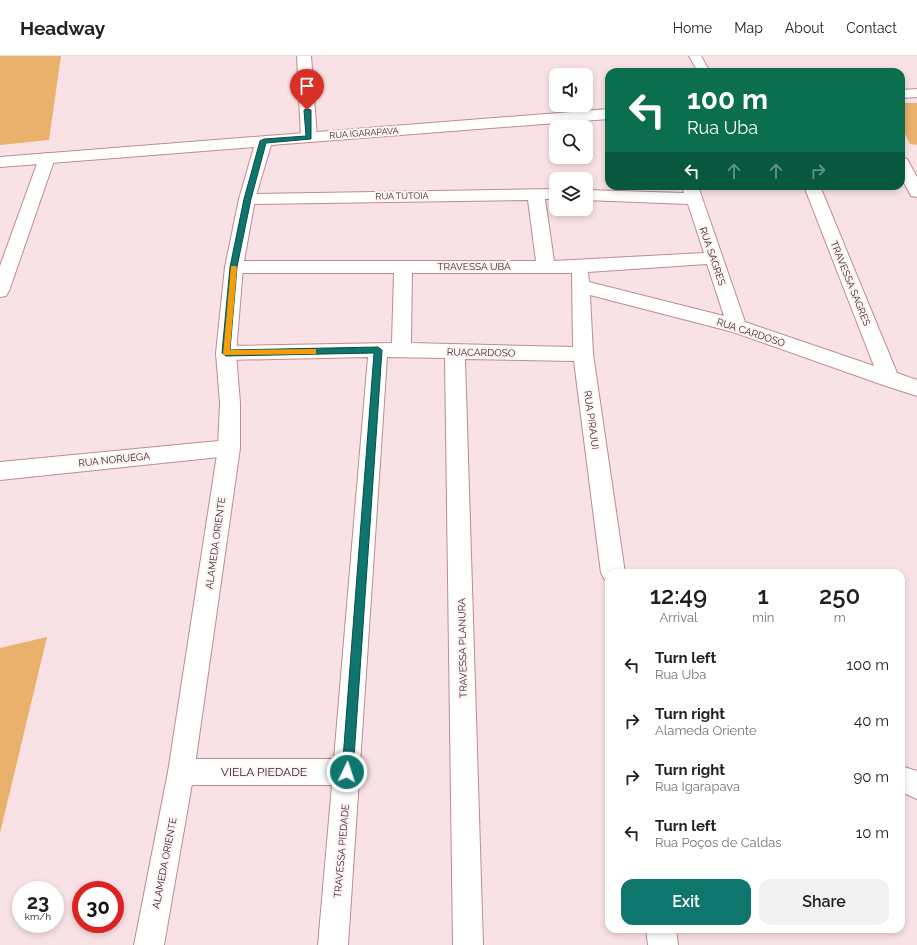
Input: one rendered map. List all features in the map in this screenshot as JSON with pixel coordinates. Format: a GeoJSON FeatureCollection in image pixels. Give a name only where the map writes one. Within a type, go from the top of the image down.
{"type":"FeatureCollection","features":[{"type":"Feature","properties":{"kind":"street"},"geometry":{"type":"LineString","coordinates":[[304,56],[309,138]]}},
{"type":"Feature","properties":{"kind":"street"},"geometry":{"type":"LineString","coordinates":[[905,94],[917,93]]}},
{"type":"Feature","properties":{"kind":"street","name":"RUA IGARAPAVA"},"geometry":{"type":"LineString","coordinates":[[0,162],[605,114]]}},
{"type":"Feature","properties":{"kind":"street","name":"ALAMEDA ORIENTE"},"geometry":{"type":"LineString","coordinates":[[149,945],[181,772],[229,448],[230,403],[226,353],[234,267],[247,199],[264,141]]}},
{"type":"Feature","properties":{"kind":"street"},"geometry":{"type":"LineString","coordinates":[[905,155],[917,158]]}},
{"type":"Feature","properties":{"kind":"street"},"geometry":{"type":"LineString","coordinates":[[0,291],[47,158]]}},
{"type":"Feature","properties":{"kind":"street"},"geometry":{"type":"LineString","coordinates":[[905,170],[917,192]]}},
{"type":"Feature","properties":{"kind":"street","name":"TRAVESSA SAGRES"},"geometry":{"type":"LineString","coordinates":[[814,190],[890,380]]}},
{"type":"Feature","properties":{"kind":"street"},"geometry":{"type":"LineString","coordinates":[[593,196],[692,193]]}},
{"type":"Feature","properties":{"kind":"street","name":"RUA SAGRES"},"geometry":{"type":"LineString","coordinates":[[692,193],[737,326]]}},
{"type":"Feature","properties":{"kind":"street"},"geometry":{"type":"LineString","coordinates":[[536,194],[546,266]]}},
{"type":"Feature","properties":{"kind":"street","name":"RUA TUTOIA"},"geometry":{"type":"LineString","coordinates":[[247,199],[549,194]]}},
{"type":"Feature","properties":{"kind":"street","name":"TRAVESSA UBÁ"},"geometry":{"type":"LineString","coordinates":[[234,267],[579,267],[714,258]]}},
{"type":"Feature","properties":{"kind":"street","name":"TRAVESSA PIEDADE"},"geometry":{"type":"LineString","coordinates":[[333,945],[347,772],[390,350],[403,266]]}},
{"type":"Feature","properties":{"kind":"street","name":"RUA PIRAJUI"},"geometry":{"type":"LineString","coordinates":[[579,267],[582,287],[583,354],[612,569]]}},
{"type":"Feature","properties":{"kind":"street","name":"RUA CARDOSO"},"geometry":{"type":"LineString","coordinates":[[582,287],[737,326],[890,380],[917,388]]}},
{"type":"Feature","properties":{"kind":"street","name":"RUACARDOSO"},"geometry":{"type":"LineString","coordinates":[[226,353],[390,350],[583,354]]}},
{"type":"Feature","properties":{"kind":"street","name":"TRAVESSA PLANURA"},"geometry":{"type":"LineString","coordinates":[[455,351],[468,945]]}},
{"type":"Feature","properties":{"kind":"street","name":"RUA NORUEGA"},"geometry":{"type":"LineString","coordinates":[[0,470],[229,448]]}},
{"type":"Feature","properties":{"kind":"street","name":"VIELA PIEDADE"},"geometry":{"type":"LineString","coordinates":[[181,772],[347,772]]}},
{"type":"Feature","properties":{"kind":"street"},"geometry":{"type":"LineString","coordinates":[[905,781],[917,786]]}},
{"type":"Feature","properties":{"kind":"street"},"geometry":{"type":"LineString","coordinates":[[662,933],[663,945]]}},
{"type":"Feature","properties":{"kind":"lane"},"geometry":{"type":"LineString","coordinates":[[695,56],[702,68]]}},
{"type":"Feature","properties":{"kind":"shaded area"},"geometry":{"type":"Polygon","coordinates":[[[0,56],[61,56],[49,140],[0,145],[0,56]]]}},
{"type":"Feature","properties":{"kind":"shaded area"},"geometry":{"type":"Polygon","coordinates":[[[905,103],[917,103],[917,145],[910,144],[905,134],[905,103]]]}},
{"type":"Feature","properties":{"kind":"shaded area"},"geometry":{"type":"Polygon","coordinates":[[[47,637],[0,833],[0,648],[47,637]]]}},
{"type":"Feature","properties":{"kind":"slow traffic"},"geometry":{"type":"LineString","coordinates":[[233,268],[226,353],[313,352]]}},
{"type":"Feature","properties":{"kind":"route"},"geometry":{"type":"LineString","coordinates":[[307,110],[309,138],[264,141],[247,199],[234,267],[226,353],[378,350],[347,772]]}}]}
